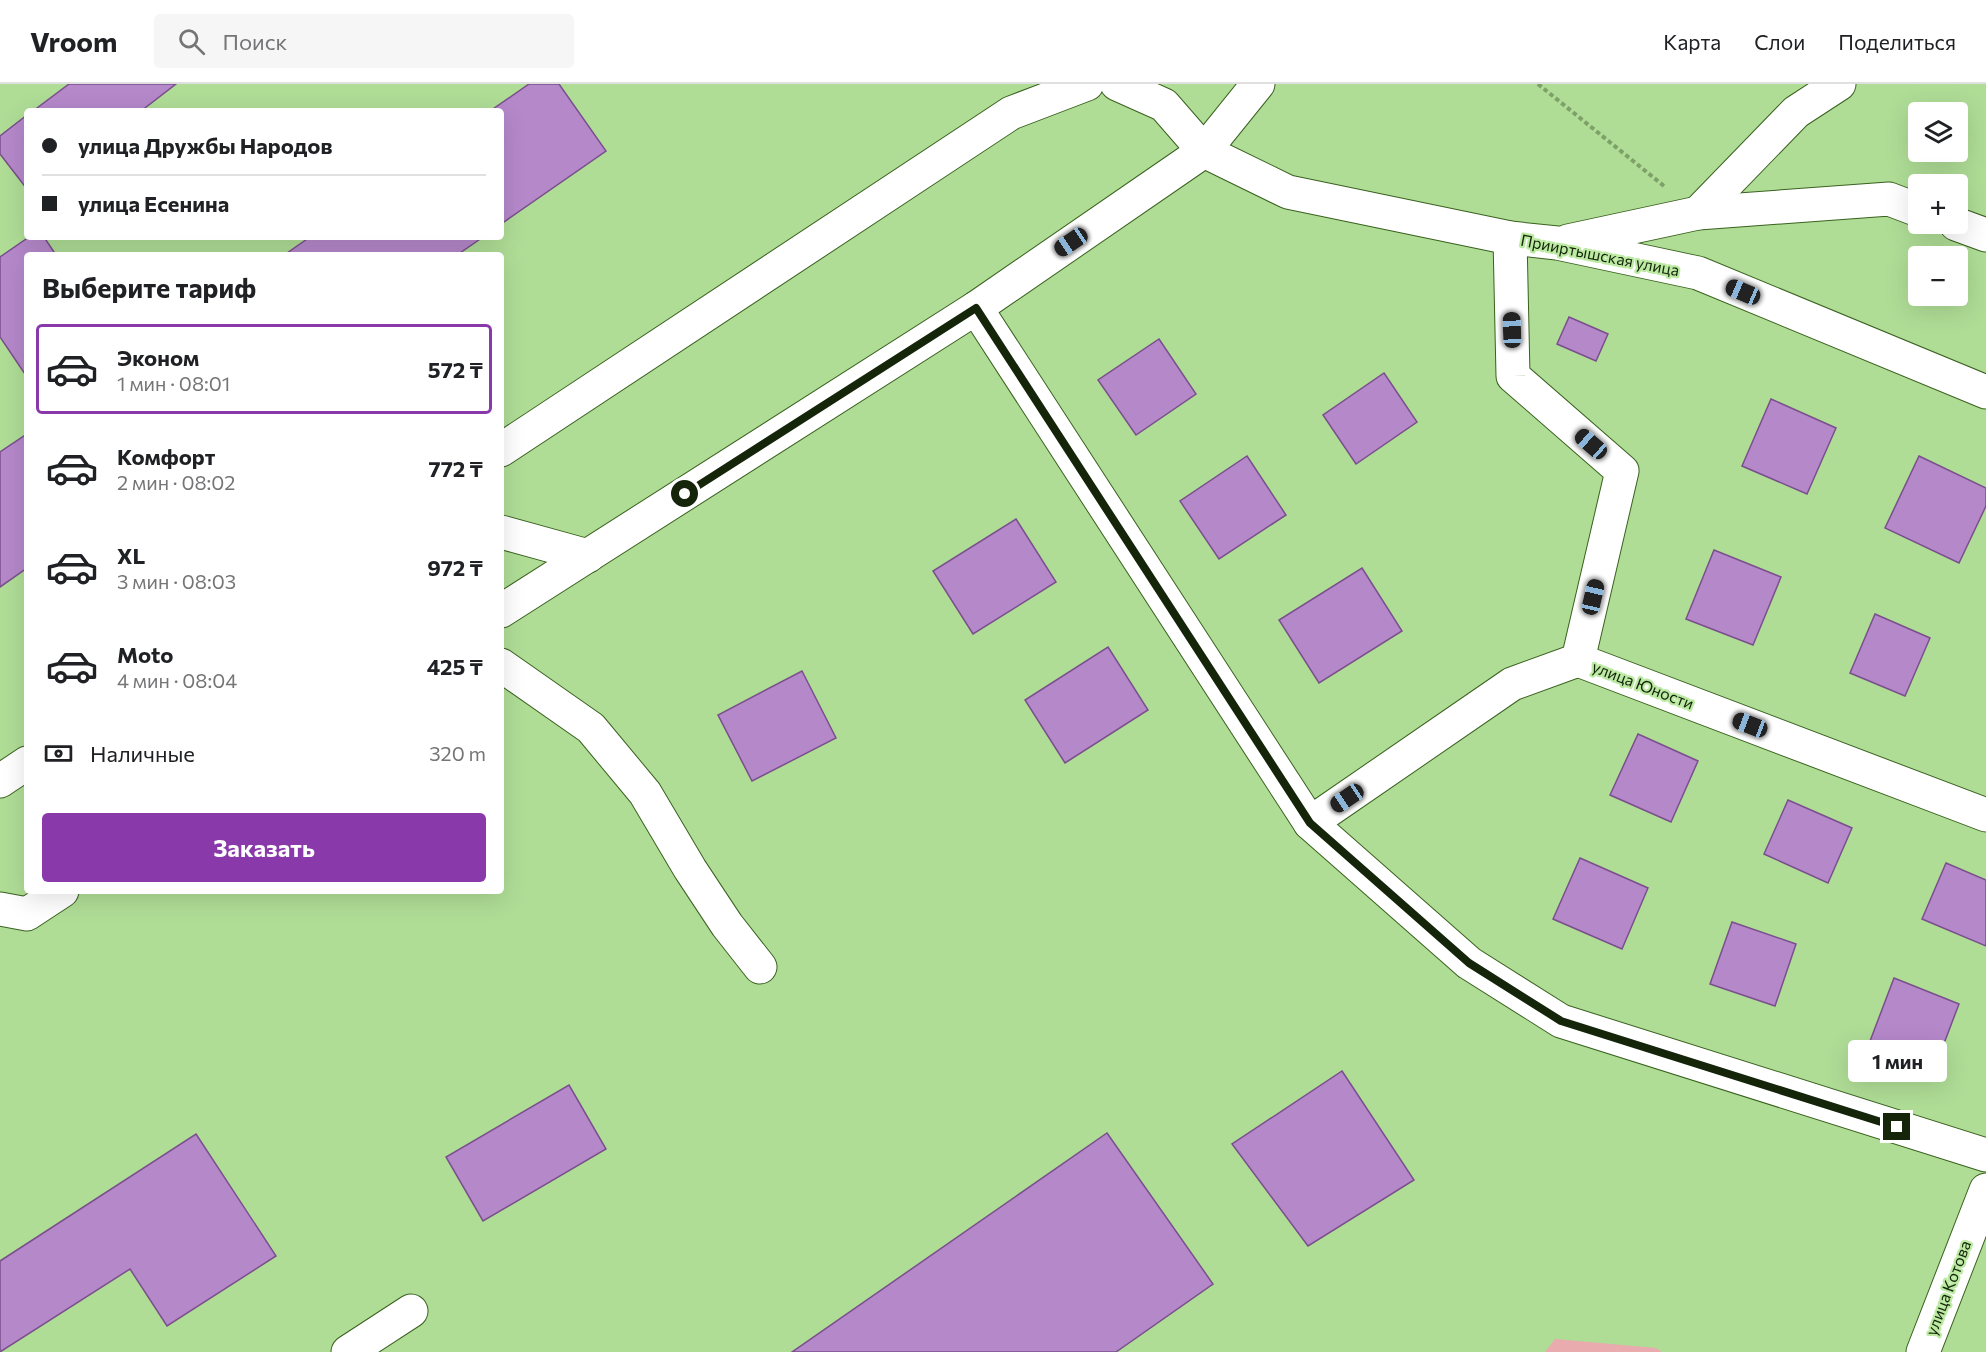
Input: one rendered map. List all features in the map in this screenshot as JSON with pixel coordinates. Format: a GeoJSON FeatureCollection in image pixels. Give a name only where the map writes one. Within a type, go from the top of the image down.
{"type":"FeatureCollection","features":[{"type":"Feature","properties":{"kind":"street"},"geometry":{"type":"LineString","coordinates":[[504,448],[1011,113],[1087,84]]}},
{"type":"Feature","properties":{"kind":"street"},"geometry":{"type":"LineString","coordinates":[[1117,84],[1164,105],[1204,151]]}},
{"type":"Feature","properties":{"kind":"street"},"geometry":{"type":"LineString","coordinates":[[504,609],[976,308],[1204,151],[1258,84]]}},
{"type":"Feature","properties":{"kind":"street"},"geometry":{"type":"LineString","coordinates":[[1698,213],[1796,112],[1839,84]]}},
{"type":"Feature","properties":{"kind":"street","name":"Прииртышская улица"},"geometry":{"type":"LineString","coordinates":[[1204,151],[1288,192],[1510,238],[1557,243],[1698,273],[1986,392]]}},
{"type":"Feature","properties":{"kind":"street"},"geometry":{"type":"LineString","coordinates":[[1557,243],[1698,213],[1889,199],[1908,206]]}},
{"type":"Feature","properties":{"kind":"street"},"geometry":{"type":"LineString","coordinates":[[1968,228],[1986,235]]}},
{"type":"Feature","properties":{"kind":"street","name":"улица Юности"},"geometry":{"type":"LineString","coordinates":[[1510,238],[1513,376],[1622,471],[1578,660],[1986,815]]}},
{"type":"Feature","properties":{"kind":"street"},"geometry":{"type":"LineString","coordinates":[[976,308],[1310,823],[1469,963],[1561,1021],[1986,1155]]}},
{"type":"Feature","properties":{"kind":"street"},"geometry":{"type":"LineString","coordinates":[[504,532],[588,556]]}},
{"type":"Feature","properties":{"kind":"street"},"geometry":{"type":"LineString","coordinates":[[1310,823],[1512,684],[1578,660]]}},
{"type":"Feature","properties":{"kind":"street"},"geometry":{"type":"LineString","coordinates":[[504,667],[591,728],[645,793],[690,869],[727,925],[760,967]]}},
{"type":"Feature","properties":{"kind":"street"},"geometry":{"type":"LineString","coordinates":[[0,781],[24,766]]}},
{"type":"Feature","properties":{"kind":"street"},"geometry":{"type":"LineString","coordinates":[[9,917],[56,894]]}},
{"type":"Feature","properties":{"kind":"street","name":"улица Котова"},"geometry":{"type":"LineString","coordinates":[[1923,1352],[1986,1190]]}},
{"type":"Feature","properties":{"kind":"street"},"geometry":{"type":"LineString","coordinates":[[348,1352],[411,1311]]}},
{"type":"Feature","properties":{"kind":"path"},"geometry":{"type":"LineString","coordinates":[[1538,84],[1698,213]]}},
{"type":"Feature","properties":{"kind":"shaded area"},"geometry":{"type":"Polygon","coordinates":[[[1555,1339],[1656,1348],[1662,1352],[1545,1352],[1555,1339]]]}},
{"type":"Feature","properties":{"kind":"building"},"geometry":{"type":"Polygon","coordinates":[[[69,84],[176,84],[145,108],[37,108],[69,84]]]}},
{"type":"Feature","properties":{"kind":"building"},"geometry":{"type":"Polygon","coordinates":[[[529,84],[559,84],[606,151],[504,222],[504,108],[494,108],[529,84]]]}},
{"type":"Feature","properties":{"kind":"building"},"geometry":{"type":"Polygon","coordinates":[[[24,117],[24,185],[0,154],[0,136],[24,117]]]}},
{"type":"Feature","properties":{"kind":"building"},"geometry":{"type":"Polygon","coordinates":[[[25,240],[46,240],[54,252],[24,252],[24,373],[0,337],[0,257],[25,240]]]}},
{"type":"Feature","properties":{"kind":"building"},"geometry":{"type":"Polygon","coordinates":[[[306,240],[479,240],[461,252],[288,252],[306,240]]]}},
{"type":"Feature","properties":{"kind":"building"},"geometry":{"type":"Polygon","coordinates":[[[1569,317],[1608,334],[1596,361],[1557,344],[1569,317]]]}},
{"type":"Feature","properties":{"kind":"building"},"geometry":{"type":"Polygon","coordinates":[[[1159,339],[1196,394],[1136,435],[1098,380],[1159,339]]]}},
{"type":"Feature","properties":{"kind":"building"},"geometry":{"type":"Polygon","coordinates":[[[1384,373],[1417,422],[1356,464],[1323,415],[1384,373]]]}},
{"type":"Feature","properties":{"kind":"building"},"geometry":{"type":"Polygon","coordinates":[[[1771,399],[1836,428],[1807,494],[1742,466],[1771,399]]]}},
{"type":"Feature","properties":{"kind":"building"},"geometry":{"type":"Polygon","coordinates":[[[24,436],[24,570],[0,587],[0,452],[24,436]]]}},
{"type":"Feature","properties":{"kind":"building"},"geometry":{"type":"Polygon","coordinates":[[[1247,456],[1286,515],[1219,559],[1180,501],[1247,456]]]}},
{"type":"Feature","properties":{"kind":"building"},"geometry":{"type":"Polygon","coordinates":[[[1919,456],[1986,488],[1986,506],[1959,563],[1885,528],[1919,456]]]}},
{"type":"Feature","properties":{"kind":"building"},"geometry":{"type":"Polygon","coordinates":[[[1016,519],[1056,582],[973,634],[933,571],[1016,519]]]}},
{"type":"Feature","properties":{"kind":"building"},"geometry":{"type":"Polygon","coordinates":[[[1714,550],[1781,577],[1753,645],[1686,619],[1714,550]]]}},
{"type":"Feature","properties":{"kind":"building"},"geometry":{"type":"Polygon","coordinates":[[[1362,568],[1402,631],[1319,683],[1279,620],[1362,568]]]}},
{"type":"Feature","properties":{"kind":"building"},"geometry":{"type":"Polygon","coordinates":[[[1875,614],[1930,638],[1905,696],[1850,673],[1875,614]]]}},
{"type":"Feature","properties":{"kind":"building"},"geometry":{"type":"Polygon","coordinates":[[[1108,647],[1148,710],[1065,763],[1025,700],[1108,647]]]}},
{"type":"Feature","properties":{"kind":"building"},"geometry":{"type":"Polygon","coordinates":[[[802,671],[836,738],[752,781],[718,715],[802,671]]]}},
{"type":"Feature","properties":{"kind":"building"},"geometry":{"type":"Polygon","coordinates":[[[1638,734],[1698,761],[1671,822],[1610,795],[1638,734]]]}},
{"type":"Feature","properties":{"kind":"building"},"geometry":{"type":"Polygon","coordinates":[[[1788,800],[1852,828],[1828,883],[1764,854],[1788,800]]]}},
{"type":"Feature","properties":{"kind":"building"},"geometry":{"type":"Polygon","coordinates":[[[1580,858],[1648,888],[1622,949],[1553,919],[1580,858]]]}},
{"type":"Feature","properties":{"kind":"building"},"geometry":{"type":"Polygon","coordinates":[[[1946,863],[1986,880],[1986,946],[1922,919],[1946,863]]]}},
{"type":"Feature","properties":{"kind":"building"},"geometry":{"type":"Polygon","coordinates":[[[1732,922],[1796,944],[1775,1006],[1710,984],[1732,922]]]}},
{"type":"Feature","properties":{"kind":"building"},"geometry":{"type":"Polygon","coordinates":[[[1894,978],[1959,1004],[1932,1075],[1867,1049],[1894,978]]]}},
{"type":"Feature","properties":{"kind":"building"},"geometry":{"type":"Polygon","coordinates":[[[1342,1071],[1414,1180],[1308,1246],[1232,1144],[1342,1071]]]}},
{"type":"Feature","properties":{"kind":"building"},"geometry":{"type":"Polygon","coordinates":[[[569,1085],[606,1149],[483,1221],[446,1157],[569,1085]]]}},
{"type":"Feature","properties":{"kind":"building"},"geometry":{"type":"Polygon","coordinates":[[[1107,1133],[1213,1284],[1116,1352],[792,1352],[1107,1133]]]}},
{"type":"Feature","properties":{"kind":"building"},"geometry":{"type":"Polygon","coordinates":[[[196,1134],[276,1256],[167,1326],[130,1269],[0,1352],[0,1261],[196,1134]]]}},
{"type":"Feature","properties":{"kind":"route"},"geometry":{"type":"LineString","coordinates":[[685,494],[976,308],[1310,823],[1469,963],[1561,1021],[1897,1127]]}}]}
